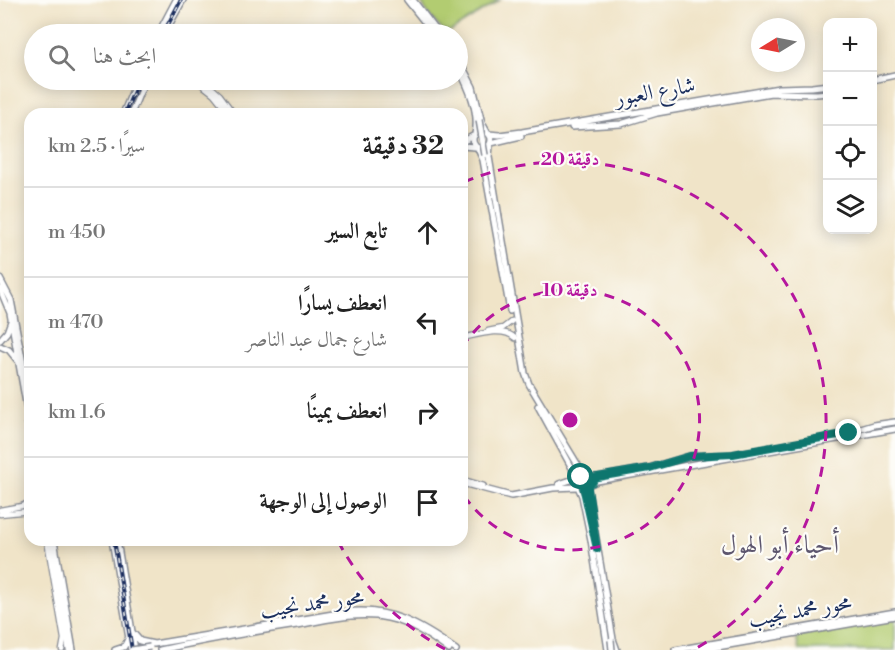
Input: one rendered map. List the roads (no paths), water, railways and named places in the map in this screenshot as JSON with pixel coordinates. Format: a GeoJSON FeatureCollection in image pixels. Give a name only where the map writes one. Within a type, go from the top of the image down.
{"type":"FeatureCollection","features":[{"type":"Feature","properties":{"kind":"main road"},"geometry":{"type":"LineString","coordinates":[[164,24],[176,0]]}},
{"type":"Feature","properties":{"kind":"main road"},"geometry":{"type":"LineString","coordinates":[[170,24],[183,0]]}},
{"type":"Feature","properties":{"kind":"main road"},"geometry":{"type":"LineString","coordinates":[[407,0],[425,24]]}},
{"type":"Feature","properties":{"kind":"main road"},"geometry":{"type":"LineString","coordinates":[[413,0],[433,24]]}},
{"type":"Feature","properties":{"kind":"main road"},"geometry":{"type":"LineString","coordinates":[[877,77],[895,74]]}},
{"type":"Feature","properties":{"kind":"main road"},"geometry":{"type":"LineString","coordinates":[[468,76],[477,99]]}},
{"type":"Feature","properties":{"kind":"main road"},"geometry":{"type":"LineString","coordinates":[[473,81],[478,95],[479,123],[473,142],[485,155]]}},
{"type":"Feature","properties":{"kind":"main road"},"geometry":{"type":"LineString","coordinates":[[468,83],[497,208],[525,373],[576,470],[603,596]]}},
{"type":"Feature","properties":{"kind":"main road","name":"شارع العبور"},"geometry":{"type":"LineString","coordinates":[[491,138],[778,88],[823,85]]}},
{"type":"Feature","properties":{"kind":"main road"},"geometry":{"type":"LineString","coordinates":[[468,87],[479,123],[491,138]]}},
{"type":"Feature","properties":{"kind":"main road"},"geometry":{"type":"LineString","coordinates":[[812,87],[816,90],[813,94]]}},
{"type":"Feature","properties":{"kind":"main road"},"geometry":{"type":"LineString","coordinates":[[125,108],[133,90]]}},
{"type":"Feature","properties":{"kind":"main road"},"geometry":{"type":"LineString","coordinates":[[133,108],[141,90]]}},
{"type":"Feature","properties":{"kind":"main road"},"geometry":{"type":"LineString","coordinates":[[210,90],[227,108]]}},
{"type":"Feature","properties":{"kind":"main road","name":"شارع العبور"},"geometry":{"type":"LineString","coordinates":[[491,138],[575,126],[621,124],[654,113],[764,94],[823,93]]}},
{"type":"Feature","properties":{"kind":"main road"},"geometry":{"type":"LineString","coordinates":[[620,114],[618,119],[621,124]]}},
{"type":"Feature","properties":{"kind":"main road"},"geometry":{"type":"LineString","coordinates":[[612,116],[615,121],[614,125]]}},
{"type":"Feature","properties":{"kind":"main road"},"geometry":{"type":"LineString","coordinates":[[468,140],[481,131],[491,138]]}},
{"type":"Feature","properties":{"kind":"main road"},"geometry":{"type":"LineString","coordinates":[[468,144],[483,150],[491,138]]}},
{"type":"Feature","properties":{"kind":"main road"},"geometry":{"type":"LineString","coordinates":[[491,138],[485,155],[523,378],[553,427]]}},
{"type":"Feature","properties":{"kind":"main road"},"geometry":{"type":"LineString","coordinates":[[0,279],[11,300],[24,375]]}},
{"type":"Feature","properties":{"kind":"main road"},"geometry":{"type":"LineString","coordinates":[[0,289],[11,316],[24,384]]}},
{"type":"Feature","properties":{"kind":"main road"},"geometry":{"type":"LineString","coordinates":[[11,316],[9,328],[1,339],[7,342],[2,347],[12,353],[19,363]]}},
{"type":"Feature","properties":{"kind":"main road"},"geometry":{"type":"LineString","coordinates":[[507,330],[512,321]]}},
{"type":"Feature","properties":{"kind":"main road"},"geometry":{"type":"LineString","coordinates":[[468,336],[507,330]]}},
{"type":"Feature","properties":{"kind":"main road"},"geometry":{"type":"LineString","coordinates":[[507,330],[515,338]]}},
{"type":"Feature","properties":{"kind":"main road"},"geometry":{"type":"LineString","coordinates":[[21,372],[19,378],[24,405]]}},
{"type":"Feature","properties":{"kind":"main road"},"geometry":{"type":"LineString","coordinates":[[468,483],[513,494],[578,487],[588,480],[650,468],[687,457],[733,454],[842,435],[895,422]]}},
{"type":"Feature","properties":{"kind":"main road"},"geometry":{"type":"LineString","coordinates":[[880,424],[882,432]]}},
{"type":"Feature","properties":{"kind":"main road"},"geometry":{"type":"LineString","coordinates":[[578,487],[579,475],[588,480],[688,466],[895,429]]}},
{"type":"Feature","properties":{"kind":"main road"},"geometry":{"type":"LineString","coordinates":[[687,457],[688,466]]}},
{"type":"Feature","properties":{"kind":"main road"},"geometry":{"type":"LineString","coordinates":[[576,470],[588,480]]}},
{"type":"Feature","properties":{"kind":"main road"},"geometry":{"type":"LineString","coordinates":[[576,470],[578,487],[597,549],[611,647]]}},
{"type":"Feature","properties":{"kind":"main road"},"geometry":{"type":"LineString","coordinates":[[513,494],[552,485],[578,487]]}},
{"type":"Feature","properties":{"kind":"main road"},"geometry":{"type":"LineString","coordinates":[[0,512],[24,508]]}},
{"type":"Feature","properties":{"kind":"main road"},"geometry":{"type":"LineString","coordinates":[[51,546],[64,640],[69,648]]}},
{"type":"Feature","properties":{"kind":"main road"},"geometry":{"type":"LineString","coordinates":[[52,546],[60,578],[69,648]]}},
{"type":"Feature","properties":{"kind":"main road"},"geometry":{"type":"LineString","coordinates":[[114,546],[131,635],[129,650]]}},
{"type":"Feature","properties":{"kind":"main road"},"geometry":{"type":"LineString","coordinates":[[118,546],[123,611],[131,635],[149,645]]}},
{"type":"Feature","properties":{"kind":"main road","name":"محور محمد نجيب"},"geometry":{"type":"LineString","coordinates":[[129,650],[149,645],[227,638],[329,614],[361,611],[392,613],[433,631],[456,650]]}},
{"type":"Feature","properties":{"kind":"main road","name":"محور محمد نجيب"},"geometry":{"type":"LineString","coordinates":[[700,650],[895,614]]}},
{"type":"Feature","properties":{"kind":"main road","name":"محور محمد نجيب"},"geometry":{"type":"LineString","coordinates":[[298,622],[355,615],[387,617],[419,629],[449,650]]}},
{"type":"Feature","properties":{"kind":"main road","name":"محور محمد نجيب"},"geometry":{"type":"LineString","coordinates":[[160,650],[218,633],[288,624]]}},
{"type":"Feature","properties":{"kind":"main road","name":"محور محمد نجيب"},"geometry":{"type":"LineString","coordinates":[[675,650],[812,629]]}},
{"type":"Feature","properties":{"kind":"main road","name":"محور محمد نجيب"},"geometry":{"type":"LineString","coordinates":[[143,650],[149,645]]}},
{"type":"Feature","properties":{"kind":"railway"},"geometry":{"type":"LineString","coordinates":[[168,24],[181,0]]}},
{"type":"Feature","properties":{"kind":"railway"},"geometry":{"type":"LineString","coordinates":[[127,108],[135,90]]}},
{"type":"Feature","properties":{"kind":"railway"},"geometry":{"type":"LineString","coordinates":[[115,546],[132,650]]}},
{"type":"Feature","properties":{"kind":"district","name":"أحياء أبو الهول"},"geometry":{"type":"Point","coordinates":[780,545]}}]}
